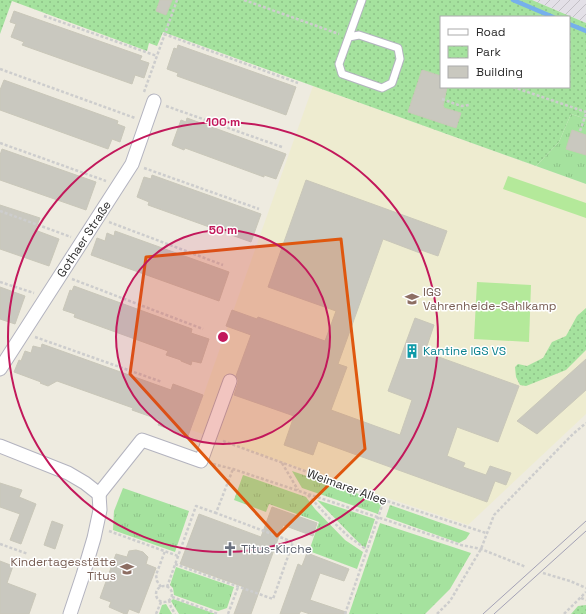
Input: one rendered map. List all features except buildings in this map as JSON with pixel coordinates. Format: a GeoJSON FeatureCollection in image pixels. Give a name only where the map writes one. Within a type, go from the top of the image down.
{"type":"FeatureCollection","features":[{"type":"Feature","properties":{"kind":"street","name":"Gothaer Straße"},"geometry":{"type":"LineString","coordinates":[[0,370],[132,164],[154,101]]}},
{"type":"Feature","properties":{"kind":"street"},"geometry":{"type":"LineString","coordinates":[[70,614],[83,574],[100,510],[100,494],[142,440],[201,461],[230,381]]}},
{"type":"Feature","properties":{"kind":"street"},"geometry":{"type":"LineString","coordinates":[[0,446],[68,473],[100,494]]}},
{"type":"Feature","properties":{"kind":"lane"},"geometry":{"type":"LineString","coordinates":[[349,37],[358,35],[398,48],[400,59],[392,83],[382,88],[342,74],[339,64],[362,0]]}},
{"type":"Feature","properties":{"kind":"path"},"geometry":{"type":"LineString","coordinates":[[177,0],[142,97],[282,147]]}},
{"type":"Feature","properties":{"kind":"path"},"geometry":{"type":"LineString","coordinates":[[244,0],[349,37]]}},
{"type":"Feature","properties":{"kind":"path"},"geometry":{"type":"LineString","coordinates":[[44,16],[157,56]]}},
{"type":"Feature","properties":{"kind":"path"},"geometry":{"type":"LineString","coordinates":[[164,34],[298,83]]}},
{"type":"Feature","properties":{"kind":"path"},"geometry":{"type":"LineString","coordinates":[[0,69],[147,122]]}},
{"type":"Feature","properties":{"kind":"path"},"geometry":{"type":"LineString","coordinates":[[516,88],[586,113],[580,131]]}},
{"type":"Feature","properties":{"kind":"path"},"geometry":{"type":"LineString","coordinates":[[442,99],[461,106],[469,105]]}},
{"type":"Feature","properties":{"kind":"path"},"geometry":{"type":"LineString","coordinates":[[0,143],[118,185]]}},
{"type":"Feature","properties":{"kind":"path"},"geometry":{"type":"LineString","coordinates":[[132,164],[259,209]]}},
{"type":"Feature","properties":{"kind":"path"},"geometry":{"type":"LineString","coordinates":[[0,211],[82,241]]}},
{"type":"Feature","properties":{"kind":"path"},"geometry":{"type":"LineString","coordinates":[[97,218],[223,265]]}},
{"type":"Feature","properties":{"kind":"path"},"geometry":{"type":"LineString","coordinates":[[60,275],[203,329]]}},
{"type":"Feature","properties":{"kind":"path"},"geometry":{"type":"LineString","coordinates":[[0,282],[46,297]]}},
{"type":"Feature","properties":{"kind":"path"},"geometry":{"type":"LineString","coordinates":[[23,333],[162,382]]}},
{"type":"Feature","properties":{"kind":"path"},"geometry":{"type":"LineString","coordinates":[[437,614],[450,601],[481,550],[486,533],[494,515],[573,434],[586,423]]}},
{"type":"Feature","properties":{"kind":"path","name":"Weimarer Allee"},"geometry":{"type":"LineString","coordinates":[[210,436],[384,500],[486,533]]}},
{"type":"Feature","properties":{"kind":"path"},"geometry":{"type":"LineString","coordinates":[[201,461],[233,469],[461,545],[481,550],[526,567]]}},
{"type":"Feature","properties":{"kind":"path"},"geometry":{"type":"LineString","coordinates":[[282,463],[298,491]]}},
{"type":"Feature","properties":{"kind":"path"},"geometry":{"type":"LineString","coordinates":[[216,514],[233,469]]}},
{"type":"Feature","properties":{"kind":"path"},"geometry":{"type":"LineString","coordinates":[[307,494],[348,536],[367,550]]}},
{"type":"Feature","properties":{"kind":"path"},"geometry":{"type":"LineString","coordinates":[[345,614],[384,500]]}},
{"type":"Feature","properties":{"kind":"path"},"geometry":{"type":"LineString","coordinates":[[167,587],[175,564],[196,506],[293,542],[273,599],[175,564]]}},
{"type":"Feature","properties":{"kind":"path"},"geometry":{"type":"LineString","coordinates":[[96,526],[178,556]]}},
{"type":"Feature","properties":{"kind":"path"},"geometry":{"type":"LineString","coordinates":[[0,544],[28,554]]}},
{"type":"Feature","properties":{"kind":"path"},"geometry":{"type":"LineString","coordinates":[[161,587],[157,581],[156,575],[165,551]]}},
{"type":"Feature","properties":{"kind":"path"},"geometry":{"type":"LineString","coordinates":[[543,573],[570,581],[586,588]]}},
{"type":"Feature","properties":{"kind":"path"},"geometry":{"type":"LineString","coordinates":[[164,586],[171,590],[172,597],[170,600],[161,602],[157,599],[156,594],[157,589],[164,586]]}},
{"type":"Feature","properties":{"kind":"path"},"geometry":{"type":"LineString","coordinates":[[228,614],[238,587]]}},
{"type":"Feature","properties":{"kind":"path"},"geometry":{"type":"LineString","coordinates":[[564,614],[586,592]]}},
{"type":"Feature","properties":{"kind":"path"},"geometry":{"type":"LineString","coordinates":[[172,597],[219,614]]}},
{"type":"Feature","properties":{"kind":"path"},"geometry":{"type":"LineString","coordinates":[[581,598],[586,600]]}},
{"type":"Feature","properties":{"kind":"path"},"geometry":{"type":"LineString","coordinates":[[170,600],[171,607],[175,614]]}},
{"type":"Feature","properties":{"kind":"path"},"geometry":{"type":"LineString","coordinates":[[156,614],[161,602]]}},
{"type":"Feature","properties":{"kind":"highlighted area"},"geometry":{"type":"Polygon","coordinates":[[[341,239],[365,449],[277,536],[130,374],[146,257],[341,239]]]}},
{"type":"Feature","properties":{"kind":"shaded area"},"geometry":{"type":"Polygon","coordinates":[[[532,0],[586,0],[586,23],[532,0]]]}},
{"type":"Feature","properties":{"kind":"shaded area","name":"IGS Vahrenheide-Sahlkamp"},"geometry":{"type":"Polygon","coordinates":[[[313,86],[586,184],[586,414],[468,525],[191,430],[313,86]]]}},
{"type":"Feature","properties":{"kind":"green space"},"geometry":{"type":"Polygon","coordinates":[[[0,0],[532,0],[570,16],[440,16],[440,88],[570,88],[570,16],[586,23],[586,119],[571,114],[559,142],[536,166],[163,32],[157,46],[149,43],[147,51],[12,1],[0,34],[0,0]]]}},
{"type":"Feature","properties":{"kind":"green space"},"geometry":{"type":"Polygon","coordinates":[[[571,114],[586,119],[586,184],[536,166],[559,142],[571,114]]]}},
{"type":"Feature","properties":{"kind":"green space"},"geometry":{"type":"Polygon","coordinates":[[[508,176],[586,203],[586,218],[503,189],[508,176]]]}},
{"type":"Feature","properties":{"kind":"green space"},"geometry":{"type":"Polygon","coordinates":[[[477,282],[531,285],[529,342],[474,339],[477,282]]]}},
{"type":"Feature","properties":{"kind":"green space"},"geometry":{"type":"Polygon","coordinates":[[[586,308],[586,350],[566,370],[526,386],[520,385],[516,377],[515,367],[518,364],[527,366],[543,358],[552,342],[566,336],[577,316],[586,308]]]}},
{"type":"Feature","properties":{"kind":"green space"},"geometry":{"type":"Polygon","coordinates":[[[292,471],[382,502],[378,514],[302,488],[292,471]]]}},
{"type":"Feature","properties":{"kind":"green space"},"geometry":{"type":"Polygon","coordinates":[[[243,475],[306,497],[315,509],[345,540],[363,552],[357,569],[309,551],[319,522],[269,504],[266,512],[234,500],[243,475]]]}},
{"type":"Feature","properties":{"kind":"green space"},"geometry":{"type":"Polygon","coordinates":[[[123,488],[189,511],[175,552],[113,530],[114,511],[123,488]]]}},
{"type":"Feature","properties":{"kind":"green space"},"geometry":{"type":"Polygon","coordinates":[[[317,500],[375,519],[365,549],[317,500]]]}},
{"type":"Feature","properties":{"kind":"green space"},"geometry":{"type":"Polygon","coordinates":[[[390,505],[470,533],[466,539],[459,543],[386,517],[390,505]]]}},
{"type":"Feature","properties":{"kind":"green space"},"geometry":{"type":"Polygon","coordinates":[[[380,523],[471,553],[450,589],[425,614],[349,614],[380,523]]]}},
{"type":"Feature","properties":{"kind":"green space"},"geometry":{"type":"Polygon","coordinates":[[[176,567],[234,587],[227,608],[218,611],[174,595],[173,588],[170,585],[176,567]]]}},
{"type":"Feature","properties":{"kind":"green space"},"geometry":{"type":"Polygon","coordinates":[[[173,599],[216,614],[179,614],[171,601],[173,599]]]}},
{"type":"Feature","properties":{"kind":"green space"},"geometry":{"type":"Polygon","coordinates":[[[166,604],[172,614],[159,614],[162,605],[166,604]]]}},
{"type":"Feature","properties":{"kind":"green space"},"geometry":{"type":"Polygon","coordinates":[[[586,605],[586,614],[571,614],[578,606],[586,605]]]}},
{"type":"Feature","properties":{"kind":"waterway"},"geometry":{"type":"LineString","coordinates":[[513,0],[551,16]]}},
{"type":"Feature","properties":{"kind":"waterway"},"geometry":{"type":"LineString","coordinates":[[570,24],[586,31]]}},
{"type":"Feature","properties":{"kind":"tram line"},"geometry":{"type":"LineString","coordinates":[[483,614],[586,521]]}},
{"type":"Feature","properties":{"kind":"tram line"},"geometry":{"type":"LineString","coordinates":[[494,614],[586,531]]}},
{"type":"Feature","properties":{"kind":"place","name":"IGS Vahrenheide-Sahlkamp"},"geometry":{"type":"Point","coordinates":[412,299]}},
{"type":"Feature","properties":{"kind":"place","name":"Kantine IGS VS"},"geometry":{"type":"Point","coordinates":[412,351]}},
{"type":"Feature","properties":{"kind":"place","name":"Titus-Kirche"},"geometry":{"type":"Point","coordinates":[230,549]}},
{"type":"Feature","properties":{"kind":"place","name":"Kindertagesstätte Titus"},"geometry":{"type":"Point","coordinates":[127,569]}}]}
